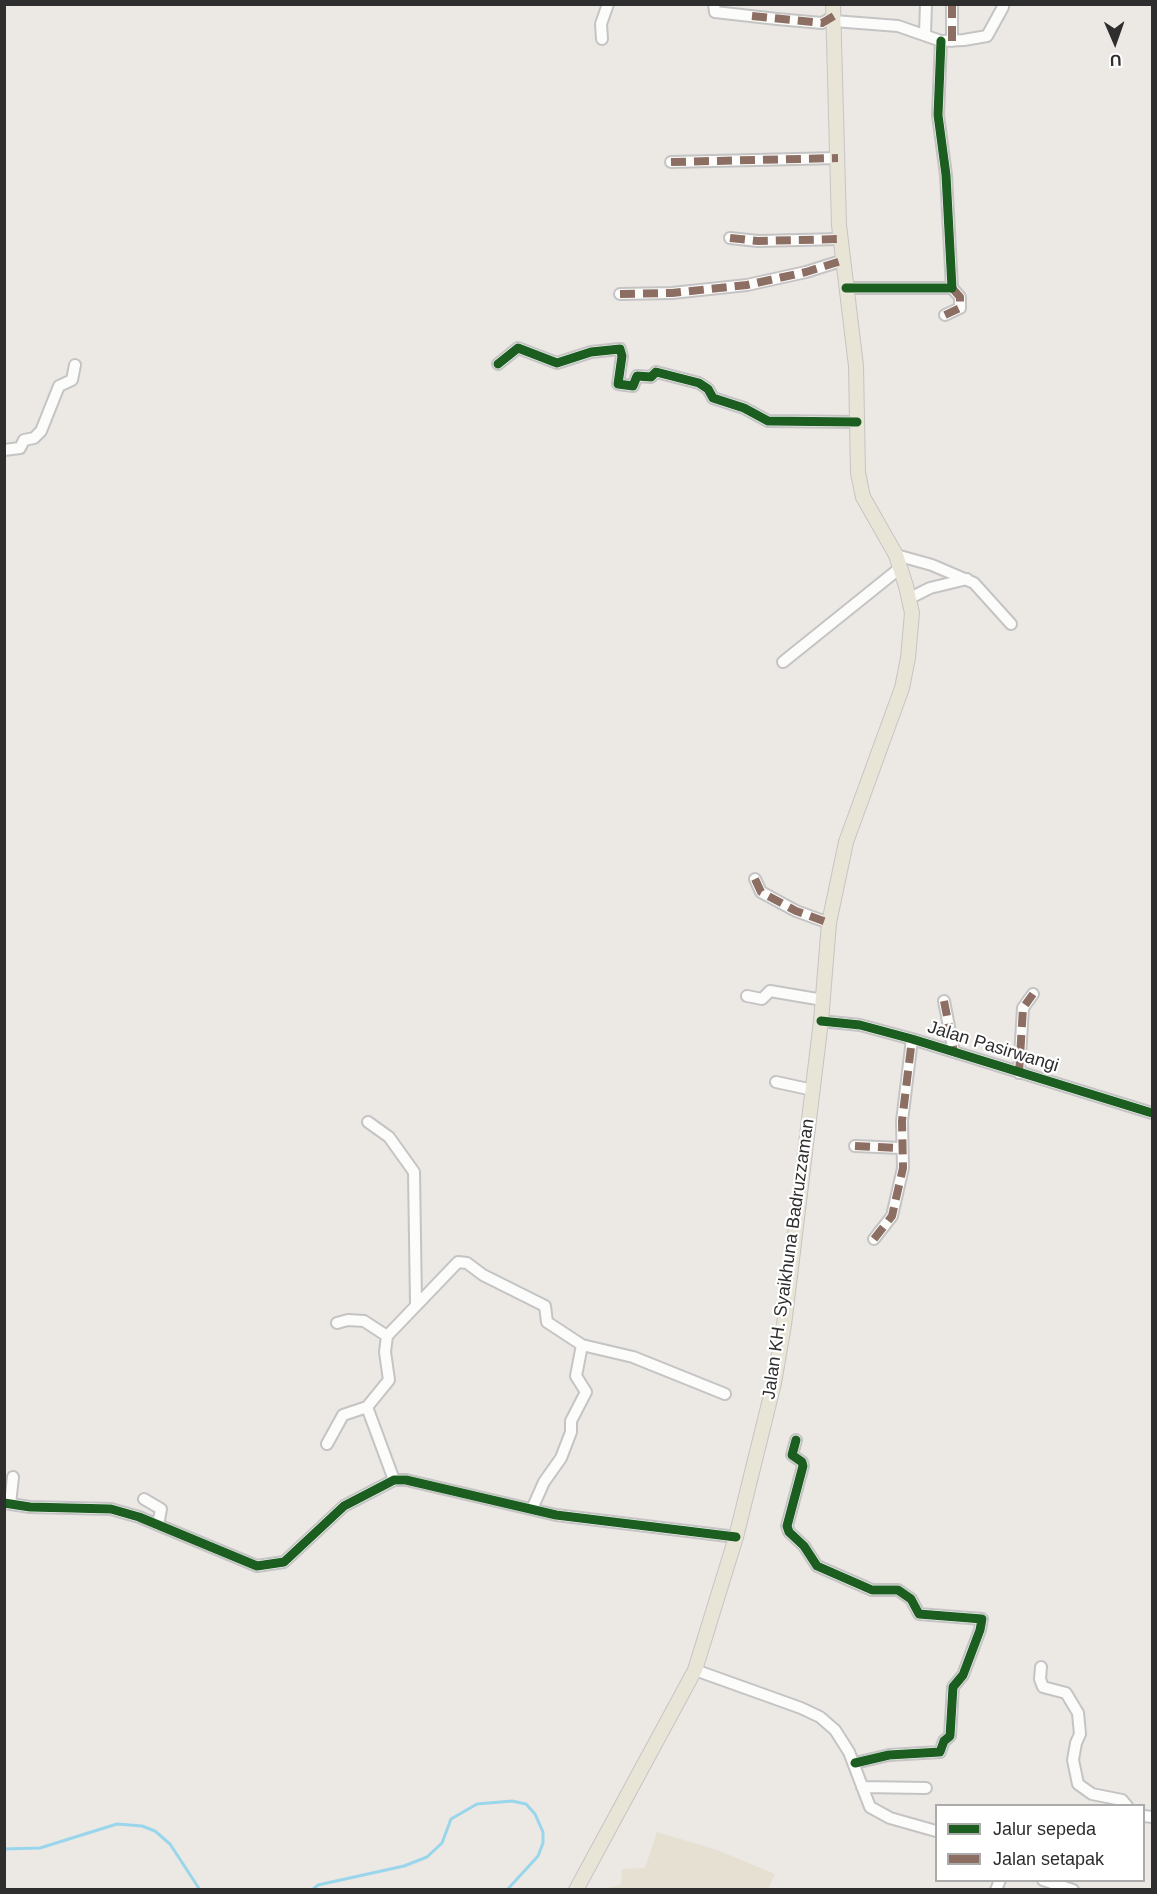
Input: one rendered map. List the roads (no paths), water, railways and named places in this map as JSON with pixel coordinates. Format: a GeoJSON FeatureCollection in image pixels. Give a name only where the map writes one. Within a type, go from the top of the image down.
{"type":"FeatureCollection","features":[{"type":"Feature","properties":{"kind":"main road","name":"Jalan KH. Syaikhuna Badruzzaman"},"geometry":{"type":"LineString","coordinates":[[576,1890],[696,1670],[736,1537],[774,1383],[813,1090],[829,923],[846,842],[905,675],[911,626],[910,598],[898,562],[859,486],[856,366],[841,261],[834,14]]}},
{"type":"Feature","properties":{"kind":"street"},"geometry":{"type":"LineString","coordinates":[[602,39],[602,24],[608,4]]}},
{"type":"Feature","properties":{"kind":"street"},"geometry":{"type":"LineString","coordinates":[[714,4],[715,12],[822,23],[834,14],[898,26],[947,41],[986,37],[1003,7]]}},
{"type":"Feature","properties":{"kind":"street"},"geometry":{"type":"LineString","coordinates":[[925,34],[926,4]]}},
{"type":"Feature","properties":{"kind":"street"},"geometry":{"type":"LineString","coordinates":[[945,315],[960,308],[960,297],[952,288],[944,153],[938,110],[952,4]]}},
{"type":"Feature","properties":{"kind":"street"},"geometry":{"type":"LineString","coordinates":[[671,162],[838,158]]}},
{"type":"Feature","properties":{"kind":"street"},"geometry":{"type":"LineString","coordinates":[[730,238],[758,241],[840,239]]}},
{"type":"Feature","properties":{"kind":"street"},"geometry":{"type":"LineString","coordinates":[[620,294],[672,293],[747,285],[806,272],[841,261]]}},
{"type":"Feature","properties":{"kind":"street"},"geometry":{"type":"LineString","coordinates":[[846,288],[952,288]]}},
{"type":"Feature","properties":{"kind":"street"},"geometry":{"type":"LineString","coordinates":[[498,364],[518,348],[557,363],[591,352],[620,349],[622,356],[618,384],[633,386],[637,375],[651,377],[656,372],[699,383],[708,389],[713,398],[751,411],[768,421],[857,422]]}},
{"type":"Feature","properties":{"kind":"street"},"geometry":{"type":"LineString","coordinates":[[4,450],[20,448],[24,440],[34,438],[41,431],[59,386],[72,380],[75,365]]}},
{"type":"Feature","properties":{"kind":"street"},"geometry":{"type":"LineString","coordinates":[[783,662],[898,562],[932,565],[967,579],[978,586],[1011,624]]}},
{"type":"Feature","properties":{"kind":"street"},"geometry":{"type":"LineString","coordinates":[[910,598],[930,588],[967,579]]}},
{"type":"Feature","properties":{"kind":"street"},"geometry":{"type":"LineString","coordinates":[[755,879],[761,892],[796,911],[829,923]]}},
{"type":"Feature","properties":{"kind":"street"},"geometry":{"type":"LineString","coordinates":[[747,996],[762,999],[770,991],[823,1000]]}},
{"type":"Feature","properties":{"kind":"street"},"geometry":{"type":"LineString","coordinates":[[1018,1073],[1023,1008],[1034,993]]}},
{"type":"Feature","properties":{"kind":"street"},"geometry":{"type":"LineString","coordinates":[[944,1001],[954,1052]]}},
{"type":"Feature","properties":{"kind":"street","name":"Jalan Pasirwangi"},"geometry":{"type":"LineString","coordinates":[[821,1021],[860,1026],[912,1039],[1152,1113]]}},
{"type":"Feature","properties":{"kind":"street"},"geometry":{"type":"LineString","coordinates":[[874,1239],[885,1228],[894,1211],[903,1168],[901,1148],[904,1089],[912,1039]]}},
{"type":"Feature","properties":{"kind":"street"},"geometry":{"type":"LineString","coordinates":[[776,1082],[813,1090]]}},
{"type":"Feature","properties":{"kind":"street"},"geometry":{"type":"LineString","coordinates":[[368,1122],[388,1137],[414,1172],[416,1305]]}},
{"type":"Feature","properties":{"kind":"street"},"geometry":{"type":"LineString","coordinates":[[855,1146],[901,1148]]}},
{"type":"Feature","properties":{"kind":"street"},"geometry":{"type":"LineString","coordinates":[[327,1444],[343,1415],[367,1407],[389,1380],[385,1353],[387,1336],[454,1263],[465,1262],[483,1275],[545,1306],[547,1322],[582,1345],[633,1357],[725,1394]]}},
{"type":"Feature","properties":{"kind":"street"},"geometry":{"type":"LineString","coordinates":[[337,1323],[345,1320],[364,1321],[387,1336]]}},
{"type":"Feature","properties":{"kind":"street"},"geometry":{"type":"LineString","coordinates":[[532,1509],[544,1482],[561,1458],[572,1431],[571,1421],[586,1392],[576,1376],[582,1345]]}},
{"type":"Feature","properties":{"kind":"street"},"geometry":{"type":"LineString","coordinates":[[367,1407],[394,1480]]}},
{"type":"Feature","properties":{"kind":"street"},"geometry":{"type":"LineString","coordinates":[[796,1440],[792,1455],[802,1462],[803,1466],[787,1526],[789,1532],[804,1546],[817,1566],[872,1590],[898,1590],[911,1599],[919,1614],[982,1618],[980,1630],[963,1674],[953,1687],[950,1736],[940,1752],[889,1755],[855,1763]]}},
{"type":"Feature","properties":{"kind":"street"},"geometry":{"type":"LineString","coordinates":[[13,1477],[7,1503],[30,1507],[107,1508],[158,1525],[247,1563],[266,1566],[284,1562],[344,1506],[394,1480],[406,1480],[532,1509],[611,1523],[736,1537]]}},
{"type":"Feature","properties":{"kind":"street"},"geometry":{"type":"LineString","coordinates":[[144,1499],[161,1509],[158,1525]]}},
{"type":"Feature","properties":{"kind":"street"},"geometry":{"type":"LineString","coordinates":[[1041,1666],[1040,1679],[1043,1687],[1066,1693],[1078,1713],[1080,1734],[1075,1744],[1073,1760],[1078,1784],[1094,1795],[1122,1800],[1125,1804]]}},
{"type":"Feature","properties":{"kind":"street"},"geometry":{"type":"LineString","coordinates":[[696,1670],[820,1717],[835,1730],[855,1763],[866,1800],[876,1811],[890,1818],[935,1831]]}},
{"type":"Feature","properties":{"kind":"street"},"geometry":{"type":"LineString","coordinates":[[862,1787],[926,1788]]}},
{"type":"Feature","properties":{"kind":"street"},"geometry":{"type":"LineString","coordinates":[[1047,1882],[1075,1890]]}},
{"type":"Feature","properties":{"kind":"waterway"},"geometry":{"type":"LineString","coordinates":[[312,1890],[318,1885],[404,1866],[427,1857],[442,1843],[451,1819],[477,1804],[512,1801],[526,1804],[535,1814],[543,1832],[543,1843],[538,1856],[507,1890]]}},
{"type":"Feature","properties":{"kind":"waterway"},"geometry":{"type":"LineString","coordinates":[[4,1849],[40,1848],[117,1824],[142,1826],[155,1831],[170,1844],[200,1890]]}}]}
